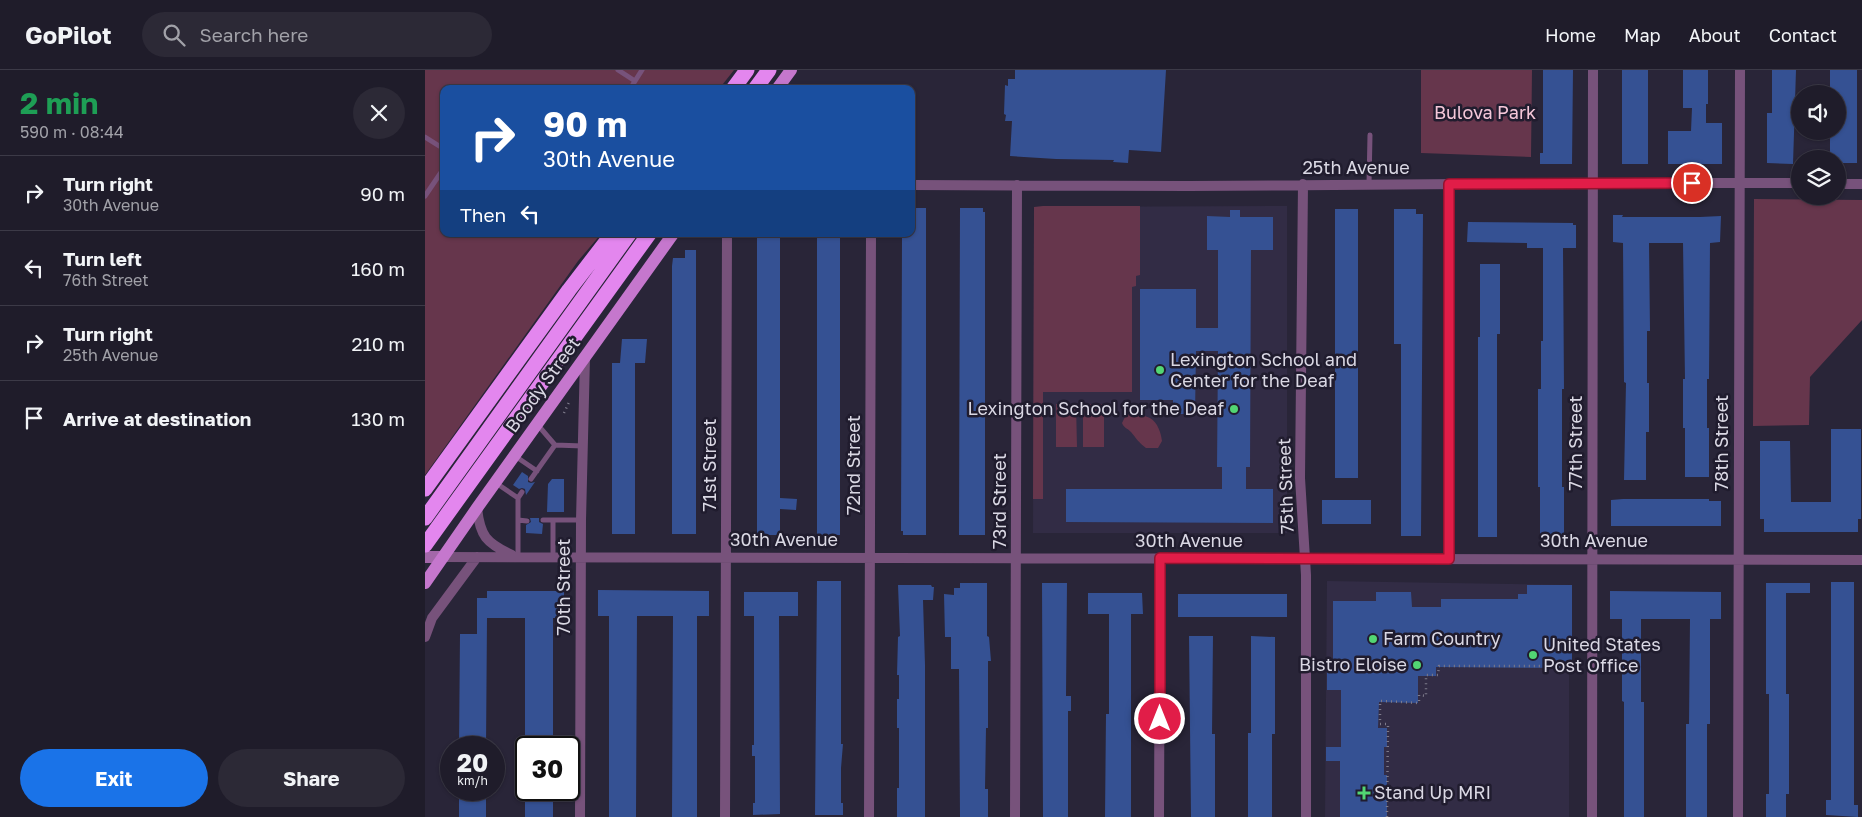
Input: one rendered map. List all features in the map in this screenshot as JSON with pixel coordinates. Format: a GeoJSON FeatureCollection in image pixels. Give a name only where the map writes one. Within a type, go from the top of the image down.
{"type":"FeatureCollection","features":[{"type":"Feature","properties":{"kind":"highway"},"geometry":{"type":"LineString","coordinates":[[736,85],[747,70]]}},
{"type":"Feature","properties":{"kind":"highway"},"geometry":{"type":"LineString","coordinates":[[758,85],[769,70]]}},
{"type":"Feature","properties":{"kind":"highway"},"geometry":{"type":"LineString","coordinates":[[425,489],[610,237]]}},
{"type":"Feature","properties":{"kind":"highway"},"geometry":{"type":"LineString","coordinates":[[429,513],[627,237]]}},
{"type":"Feature","properties":{"kind":"highway"},"geometry":{"type":"LineString","coordinates":[[425,546],[647,237]]}},
{"type":"Feature","properties":{"kind":"main road"},"geometry":{"type":"LineString","coordinates":[[780,85],[791,70]]}},
{"type":"Feature","properties":{"kind":"main road","name":"Boody Street"},"geometry":{"type":"LineString","coordinates":[[425,583],[671,237]]}},
{"type":"Feature","properties":{"kind":"street","name":"77th Street"},"geometry":{"type":"LineString","coordinates":[[1592,817],[1593,70]]}},
{"type":"Feature","properties":{"kind":"street","name":"78th Street"},"geometry":{"type":"LineString","coordinates":[[1738,817],[1740,70]]}},
{"type":"Feature","properties":{"kind":"street","name":"25th Avenue"},"geometry":{"type":"LineString","coordinates":[[915,185],[1189,186],[1791,183]]}},
{"type":"Feature","properties":{"kind":"street","name":"75th Street"},"geometry":{"type":"LineString","coordinates":[[1303,184],[1300,478],[1305,558],[1306,817]]}},
{"type":"Feature","properties":{"kind":"street"},"geometry":{"type":"LineString","coordinates":[[1449,184],[1449,559]]}},
{"type":"Feature","properties":{"kind":"street"},"geometry":{"type":"LineString","coordinates":[[1846,184],[1862,184]]}},
{"type":"Feature","properties":{"kind":"street","name":"73rd Street"},"geometry":{"type":"LineString","coordinates":[[1015,817],[1017,185]]}},
{"type":"Feature","properties":{"kind":"street","name":"71st Street"},"geometry":{"type":"LineString","coordinates":[[725,817],[727,237]]}},
{"type":"Feature","properties":{"kind":"street","name":"72nd Street"},"geometry":{"type":"LineString","coordinates":[[869,817],[871,237]]}},
{"type":"Feature","properties":{"kind":"street","name":"70th Street"},"geometry":{"type":"LineString","coordinates":[[580,817],[581,520],[585,357]]}},
{"type":"Feature","properties":{"kind":"street","name":"30th Avenue"},"geometry":{"type":"LineString","coordinates":[[477,508],[481,530],[488,540],[498,549],[517,557]]}},
{"type":"Feature","properties":{"kind":"street","name":"30th Avenue"},"geometry":{"type":"LineString","coordinates":[[425,557],[1862,560]]}},
{"type":"Feature","properties":{"kind":"street"},"geometry":{"type":"LineString","coordinates":[[425,637],[432,618],[477,557]]}},
{"type":"Feature","properties":{"kind":"street"},"geometry":{"type":"LineString","coordinates":[[1159,817],[1160,558]]}},
{"type":"Feature","properties":{"kind":"lane"},"geometry":{"type":"LineString","coordinates":[[618,70],[635,81]]}},
{"type":"Feature","properties":{"kind":"lane"},"geometry":{"type":"LineString","coordinates":[[632,85],[642,70]]}},
{"type":"Feature","properties":{"kind":"lane"},"geometry":{"type":"LineString","coordinates":[[1369,184],[1370,135]]}},
{"type":"Feature","properties":{"kind":"lane"},"geometry":{"type":"LineString","coordinates":[[425,136],[440,146]]}},
{"type":"Feature","properties":{"kind":"lane"},"geometry":{"type":"LineString","coordinates":[[425,196],[440,174]]}},
{"type":"Feature","properties":{"kind":"lane"},"geometry":{"type":"LineString","coordinates":[[537,424],[555,445],[583,446]]}},
{"type":"Feature","properties":{"kind":"lane"},"geometry":{"type":"LineString","coordinates":[[531,479],[555,445]]}},
{"type":"Feature","properties":{"kind":"lane"},"geometry":{"type":"LineString","coordinates":[[514,456],[537,471]]}},
{"type":"Feature","properties":{"kind":"lane"},"geometry":{"type":"LineString","coordinates":[[495,483],[518,498]]}},
{"type":"Feature","properties":{"kind":"lane"},"geometry":{"type":"LineString","coordinates":[[517,557],[518,498],[522,492]]}},
{"type":"Feature","properties":{"kind":"lane"},"geometry":{"type":"LineString","coordinates":[[519,520],[527,520]]}},
{"type":"Feature","properties":{"kind":"lane"},"geometry":{"type":"LineString","coordinates":[[543,520],[581,520]]}},
{"type":"Feature","properties":{"kind":"lane"},"geometry":{"type":"LineString","coordinates":[[553,520],[553,557]]}},
{"type":"Feature","properties":{"kind":"path"},"geometry":{"type":"LineString","coordinates":[[1387,817],[1388,724],[1380,724],[1380,701],[1419,703],[1419,696],[1427,696],[1426,674],[1439,675],[1439,666],[1575,666]]}},
{"type":"Feature","properties":{"kind":"shaded area","name":"Lexington School and Center for the Deaf"},"geometry":{"type":"Polygon","coordinates":[[[1287,206],[1287,533],[1033,533],[1034,207],[1287,206]]]}},
{"type":"Feature","properties":{"kind":"shaded area"},"geometry":{"type":"Polygon","coordinates":[[[1327,581],[1572,585],[1569,666],[1569,817],[1325,817],[1327,581]]]}},
{"type":"Feature","properties":{"kind":"green space"},"geometry":{"type":"Polygon","coordinates":[[[425,70],[734,70],[722,85],[440,85],[440,237],[598,237],[578,261],[425,475],[425,70]]]}},
{"type":"Feature","properties":{"kind":"green space","name":"Bulova Park"},"geometry":{"type":"Polygon","coordinates":[[[1421,70],[1532,70],[1531,157],[1421,153],[1421,70]]]}},
{"type":"Feature","properties":{"kind":"green space"},"geometry":{"type":"Polygon","coordinates":[[[1754,199],[1791,199],[1791,205],[1846,205],[1846,200],[1862,200],[1862,320],[1810,377],[1809,425],[1753,426],[1754,199]]]}},
{"type":"Feature","properties":{"kind":"green space"},"geometry":{"type":"Polygon","coordinates":[[[1140,206],[1140,275],[1136,276],[1136,286],[1132,287],[1132,392],[1043,392],[1043,499],[1033,499],[1034,207],[1140,206]]]}},
{"type":"Feature","properties":{"kind":"green space"},"geometry":{"type":"Polygon","coordinates":[[[1056,404],[1076,404],[1077,447],[1056,447],[1056,404]]]}},
{"type":"Feature","properties":{"kind":"green space"},"geometry":{"type":"Polygon","coordinates":[[[1083,404],[1104,404],[1104,447],[1083,447],[1083,404]]]}},
{"type":"Feature","properties":{"kind":"green space"},"geometry":{"type":"Polygon","coordinates":[[[1139,411],[1157,425],[1162,441],[1158,448],[1146,448],[1124,426],[1122,423],[1127,413],[1139,411]]]}},
{"type":"Feature","properties":{"kind":"building"},"geometry":{"type":"Polygon","coordinates":[[[1015,70],[1166,70],[1161,152],[1129,150],[1128,163],[1113,162],[1114,160],[1010,156],[1012,121],[1005,121],[1005,85],[1008,86],[1008,79],[1015,79],[1015,70]]]}},
{"type":"Feature","properties":{"kind":"building"},"geometry":{"type":"Polygon","coordinates":[[[1543,70],[1573,70],[1572,164],[1540,164],[1540,153],[1543,153],[1543,70]]]}},
{"type":"Feature","properties":{"kind":"building"},"geometry":{"type":"Polygon","coordinates":[[[1622,70],[1648,70],[1648,164],[1622,164],[1622,70]]]}},
{"type":"Feature","properties":{"kind":"building"},"geometry":{"type":"Polygon","coordinates":[[[1683,70],[1708,70],[1706,123],[1722,123],[1722,164],[1668,164],[1668,131],[1691,131],[1692,108],[1683,108],[1683,70]]]}},
{"type":"Feature","properties":{"kind":"building"},"geometry":{"type":"Polygon","coordinates":[[[1772,70],[1796,70],[1796,85],[1791,85],[1791,140],[1794,140],[1793,150],[1791,150],[1791,164],[1767,163],[1767,113],[1772,113],[1772,70]]]}},
{"type":"Feature","properties":{"kind":"building"},"geometry":{"type":"Polygon","coordinates":[[[1830,70],[1857,70],[1857,163],[1846,163],[1846,150],[1830,150],[1830,140],[1846,140],[1846,85],[1830,85],[1830,70]]]}},
{"type":"Feature","properties":{"kind":"building"},"geometry":{"type":"Polygon","coordinates":[[[915,208],[926,208],[926,535],[903,535],[903,531],[901,531],[902,237],[915,237],[915,208]]]}},
{"type":"Feature","properties":{"kind":"building"},"geometry":{"type":"Polygon","coordinates":[[[960,208],[983,208],[983,212],[985,212],[985,535],[959,535],[960,208]]]}},
{"type":"Feature","properties":{"kind":"building"},"geometry":{"type":"Polygon","coordinates":[[[1335,209],[1358,209],[1358,478],[1335,478],[1335,209]]]}},
{"type":"Feature","properties":{"kind":"building"},"geometry":{"type":"Polygon","coordinates":[[[1394,209],[1416,209],[1416,214],[1423,214],[1421,536],[1401,536],[1401,344],[1394,344],[1394,209]]]}},
{"type":"Feature","properties":{"kind":"building"},"geometry":{"type":"Polygon","coordinates":[[[1230,210],[1240,210],[1240,217],[1273,217],[1273,250],[1251,250],[1250,467],[1246,467],[1246,489],[1273,489],[1273,523],[1066,522],[1066,489],[1222,489],[1222,467],[1217,467],[1218,351],[1196,351],[1195,414],[1173,414],[1173,400],[1140,400],[1140,289],[1196,289],[1196,328],[1218,328],[1218,250],[1207,250],[1207,216],[1230,217],[1230,210]]]}},
{"type":"Feature","properties":{"kind":"building"},"geometry":{"type":"Polygon","coordinates":[[[1613,215],[1623,215],[1622,217],[1721,216],[1720,242],[1710,243],[1709,379],[1707,379],[1709,477],[1685,477],[1685,428],[1683,428],[1683,379],[1685,379],[1683,243],[1649,243],[1650,331],[1647,331],[1647,383],[1649,383],[1649,432],[1646,432],[1646,480],[1624,480],[1626,383],[1624,382],[1623,243],[1613,242],[1613,215]]]}},
{"type":"Feature","properties":{"kind":"building"},"geometry":{"type":"Polygon","coordinates":[[[1468,222],[1573,223],[1573,225],[1576,225],[1576,248],[1563,248],[1564,389],[1562,389],[1562,487],[1564,487],[1564,535],[1540,535],[1538,389],[1541,389],[1541,341],[1543,341],[1543,248],[1527,248],[1527,243],[1467,242],[1468,222]]]}},
{"type":"Feature","properties":{"kind":"building"},"geometry":{"type":"Polygon","coordinates":[[[757,237],[780,237],[780,498],[797,499],[796,510],[780,509],[780,535],[757,535],[757,237]]]}},
{"type":"Feature","properties":{"kind":"building"},"geometry":{"type":"Polygon","coordinates":[[[817,237],[840,237],[840,535],[817,535],[817,237]]]}},
{"type":"Feature","properties":{"kind":"building"},"geometry":{"type":"Polygon","coordinates":[[[685,250],[696,250],[696,534],[672,534],[672,266],[673,258],[685,258],[685,250]]]}},
{"type":"Feature","properties":{"kind":"building"},"geometry":{"type":"Polygon","coordinates":[[[1480,264],[1500,264],[1500,334],[1497,334],[1497,537],[1478,537],[1480,264]]]}},
{"type":"Feature","properties":{"kind":"building"},"geometry":{"type":"Polygon","coordinates":[[[622,339],[647,339],[645,363],[635,363],[635,534],[612,534],[612,363],[620,363],[622,339]]]}},
{"type":"Feature","properties":{"kind":"building"},"geometry":{"type":"Polygon","coordinates":[[[1831,429],[1861,429],[1861,519],[1858,519],[1858,532],[1764,532],[1764,519],[1760,519],[1760,441],[1790,441],[1791,502],[1831,502],[1831,429]]]}},
{"type":"Feature","properties":{"kind":"building"},"geometry":{"type":"Polygon","coordinates":[[[522,472],[528,476],[528,482],[535,482],[526,495],[525,489],[519,489],[513,485],[522,472]]]}},
{"type":"Feature","properties":{"kind":"building"},"geometry":{"type":"Polygon","coordinates":[[[552,479],[564,479],[564,512],[547,512],[548,484],[552,479]]]}},
{"type":"Feature","properties":{"kind":"building"},"geometry":{"type":"Polygon","coordinates":[[[1709,499],[1709,501],[1721,501],[1721,526],[1611,526],[1611,500],[1709,499]]]}},
{"type":"Feature","properties":{"kind":"building"},"geometry":{"type":"Polygon","coordinates":[[[1322,500],[1371,500],[1371,524],[1322,524],[1322,500]]]}},
{"type":"Feature","properties":{"kind":"building"},"geometry":{"type":"Polygon","coordinates":[[[530,518],[539,518],[539,522],[543,524],[542,534],[526,533],[526,525],[531,522],[530,518]]]}},
{"type":"Feature","properties":{"kind":"building"},"geometry":{"type":"Polygon","coordinates":[[[817,581],[841,581],[841,744],[843,744],[841,803],[843,803],[843,815],[815,815],[817,581]]]}},
{"type":"Feature","properties":{"kind":"building"},"geometry":{"type":"Polygon","coordinates":[[[1831,582],[1854,582],[1854,805],[1858,805],[1858,817],[1826,815],[1826,800],[1831,800],[1831,582]]]}},
{"type":"Feature","properties":{"kind":"building"},"geometry":{"type":"Polygon","coordinates":[[[960,583],[987,583],[987,636],[989,637],[991,661],[988,661],[988,728],[986,728],[985,789],[988,789],[988,817],[960,817],[959,669],[951,669],[951,637],[945,637],[944,594],[954,595],[954,588],[960,588],[960,583]]]}},
{"type":"Feature","properties":{"kind":"building"},"geometry":{"type":"Polygon","coordinates":[[[1042,583],[1067,583],[1066,696],[1071,696],[1071,711],[1068,711],[1068,817],[1043,817],[1042,583]]]}},
{"type":"Feature","properties":{"kind":"building"},"geometry":{"type":"Polygon","coordinates":[[[1766,583],[1810,583],[1810,593],[1786,593],[1786,694],[1789,694],[1789,794],[1786,794],[1786,817],[1766,817],[1766,794],[1769,794],[1769,694],[1766,694],[1766,583]]]}},
{"type":"Feature","properties":{"kind":"building"},"geometry":{"type":"Polygon","coordinates":[[[898,585],[931,585],[934,587],[933,600],[923,600],[925,817],[897,817],[899,728],[897,728],[897,699],[899,699],[899,675],[897,675],[898,637],[900,636],[898,585]]]}},
{"type":"Feature","properties":{"kind":"building"},"geometry":{"type":"Polygon","coordinates":[[[1527,585],[1572,585],[1572,668],[1436,667],[1436,676],[1418,676],[1418,703],[1379,702],[1378,728],[1387,728],[1387,747],[1384,747],[1384,775],[1387,775],[1387,817],[1340,817],[1340,761],[1326,761],[1326,747],[1341,747],[1341,690],[1327,690],[1327,670],[1333,670],[1333,601],[1376,601],[1376,592],[1411,592],[1412,607],[1441,607],[1441,599],[1518,599],[1518,594],[1527,594],[1527,585]]]}},
{"type":"Feature","properties":{"kind":"building"},"geometry":{"type":"Polygon","coordinates":[[[598,590],[709,591],[709,616],[697,616],[697,817],[672,817],[673,616],[637,616],[636,817],[609,817],[609,616],[598,616],[598,590]]]}},
{"type":"Feature","properties":{"kind":"building"},"geometry":{"type":"Polygon","coordinates":[[[487,591],[564,591],[564,618],[553,618],[553,736],[525,736],[525,618],[487,618],[486,736],[459,736],[460,634],[477,634],[477,598],[487,598],[487,591]]]}},
{"type":"Feature","properties":{"kind":"building"},"geometry":{"type":"Polygon","coordinates":[[[1610,591],[1721,592],[1721,619],[1710,619],[1710,724],[1707,724],[1707,817],[1686,817],[1686,724],[1689,724],[1690,619],[1641,619],[1641,702],[1644,702],[1644,817],[1624,817],[1622,619],[1610,619],[1610,591]]]}},
{"type":"Feature","properties":{"kind":"building"},"geometry":{"type":"Polygon","coordinates":[[[744,592],[798,592],[798,616],[779,616],[780,814],[753,815],[753,803],[755,803],[755,756],[752,756],[752,745],[754,745],[754,616],[744,616],[744,592]]]}},
{"type":"Feature","properties":{"kind":"building"},"geometry":{"type":"Polygon","coordinates":[[[1088,593],[1142,593],[1143,614],[1131,614],[1131,817],[1105,817],[1106,714],[1109,714],[1109,614],[1088,614],[1088,593]]]}},
{"type":"Feature","properties":{"kind":"building"},"geometry":{"type":"Polygon","coordinates":[[[1178,594],[1287,594],[1287,617],[1178,617],[1178,594]]]}},
{"type":"Feature","properties":{"kind":"building"},"geometry":{"type":"Polygon","coordinates":[[[1189,636],[1213,636],[1212,734],[1215,734],[1215,817],[1191,817],[1189,636]]]}},
{"type":"Feature","properties":{"kind":"building"},"geometry":{"type":"Polygon","coordinates":[[[1251,636],[1275,637],[1275,734],[1272,734],[1272,817],[1248,817],[1248,733],[1251,733],[1251,636]]]}},
{"type":"Feature","properties":{"kind":"building"},"geometry":{"type":"Polygon","coordinates":[[[459,801],[486,801],[486,817],[459,817],[459,801]]]}},
{"type":"Feature","properties":{"kind":"building"},"geometry":{"type":"Polygon","coordinates":[[[525,801],[553,801],[553,817],[525,817],[525,801]]]}},
{"type":"Feature","properties":{"kind":"place","name":"Lexington School and Center for the Deaf"},"geometry":{"type":"Point","coordinates":[1160,370]}},
{"type":"Feature","properties":{"kind":"place","name":"Lexington School for the Deaf"},"geometry":{"type":"Point","coordinates":[1234,409]}},
{"type":"Feature","properties":{"kind":"place","name":"Farm Country"},"geometry":{"type":"Point","coordinates":[1373,639]}},
{"type":"Feature","properties":{"kind":"place","name":"United States Post Office"},"geometry":{"type":"Point","coordinates":[1533,655]}},
{"type":"Feature","properties":{"kind":"place","name":"Bistro Eloise"},"geometry":{"type":"Point","coordinates":[1417,665]}},
{"type":"Feature","properties":{"kind":"place","name":"Stand Up MRI"},"geometry":{"type":"Point","coordinates":[1364,793]}},
{"type":"Feature","properties":{"kind":"route"},"geometry":{"type":"LineString","coordinates":[[1160,719],[1160,558],[1449,559],[1449,184],[1692,183]]}}]}
